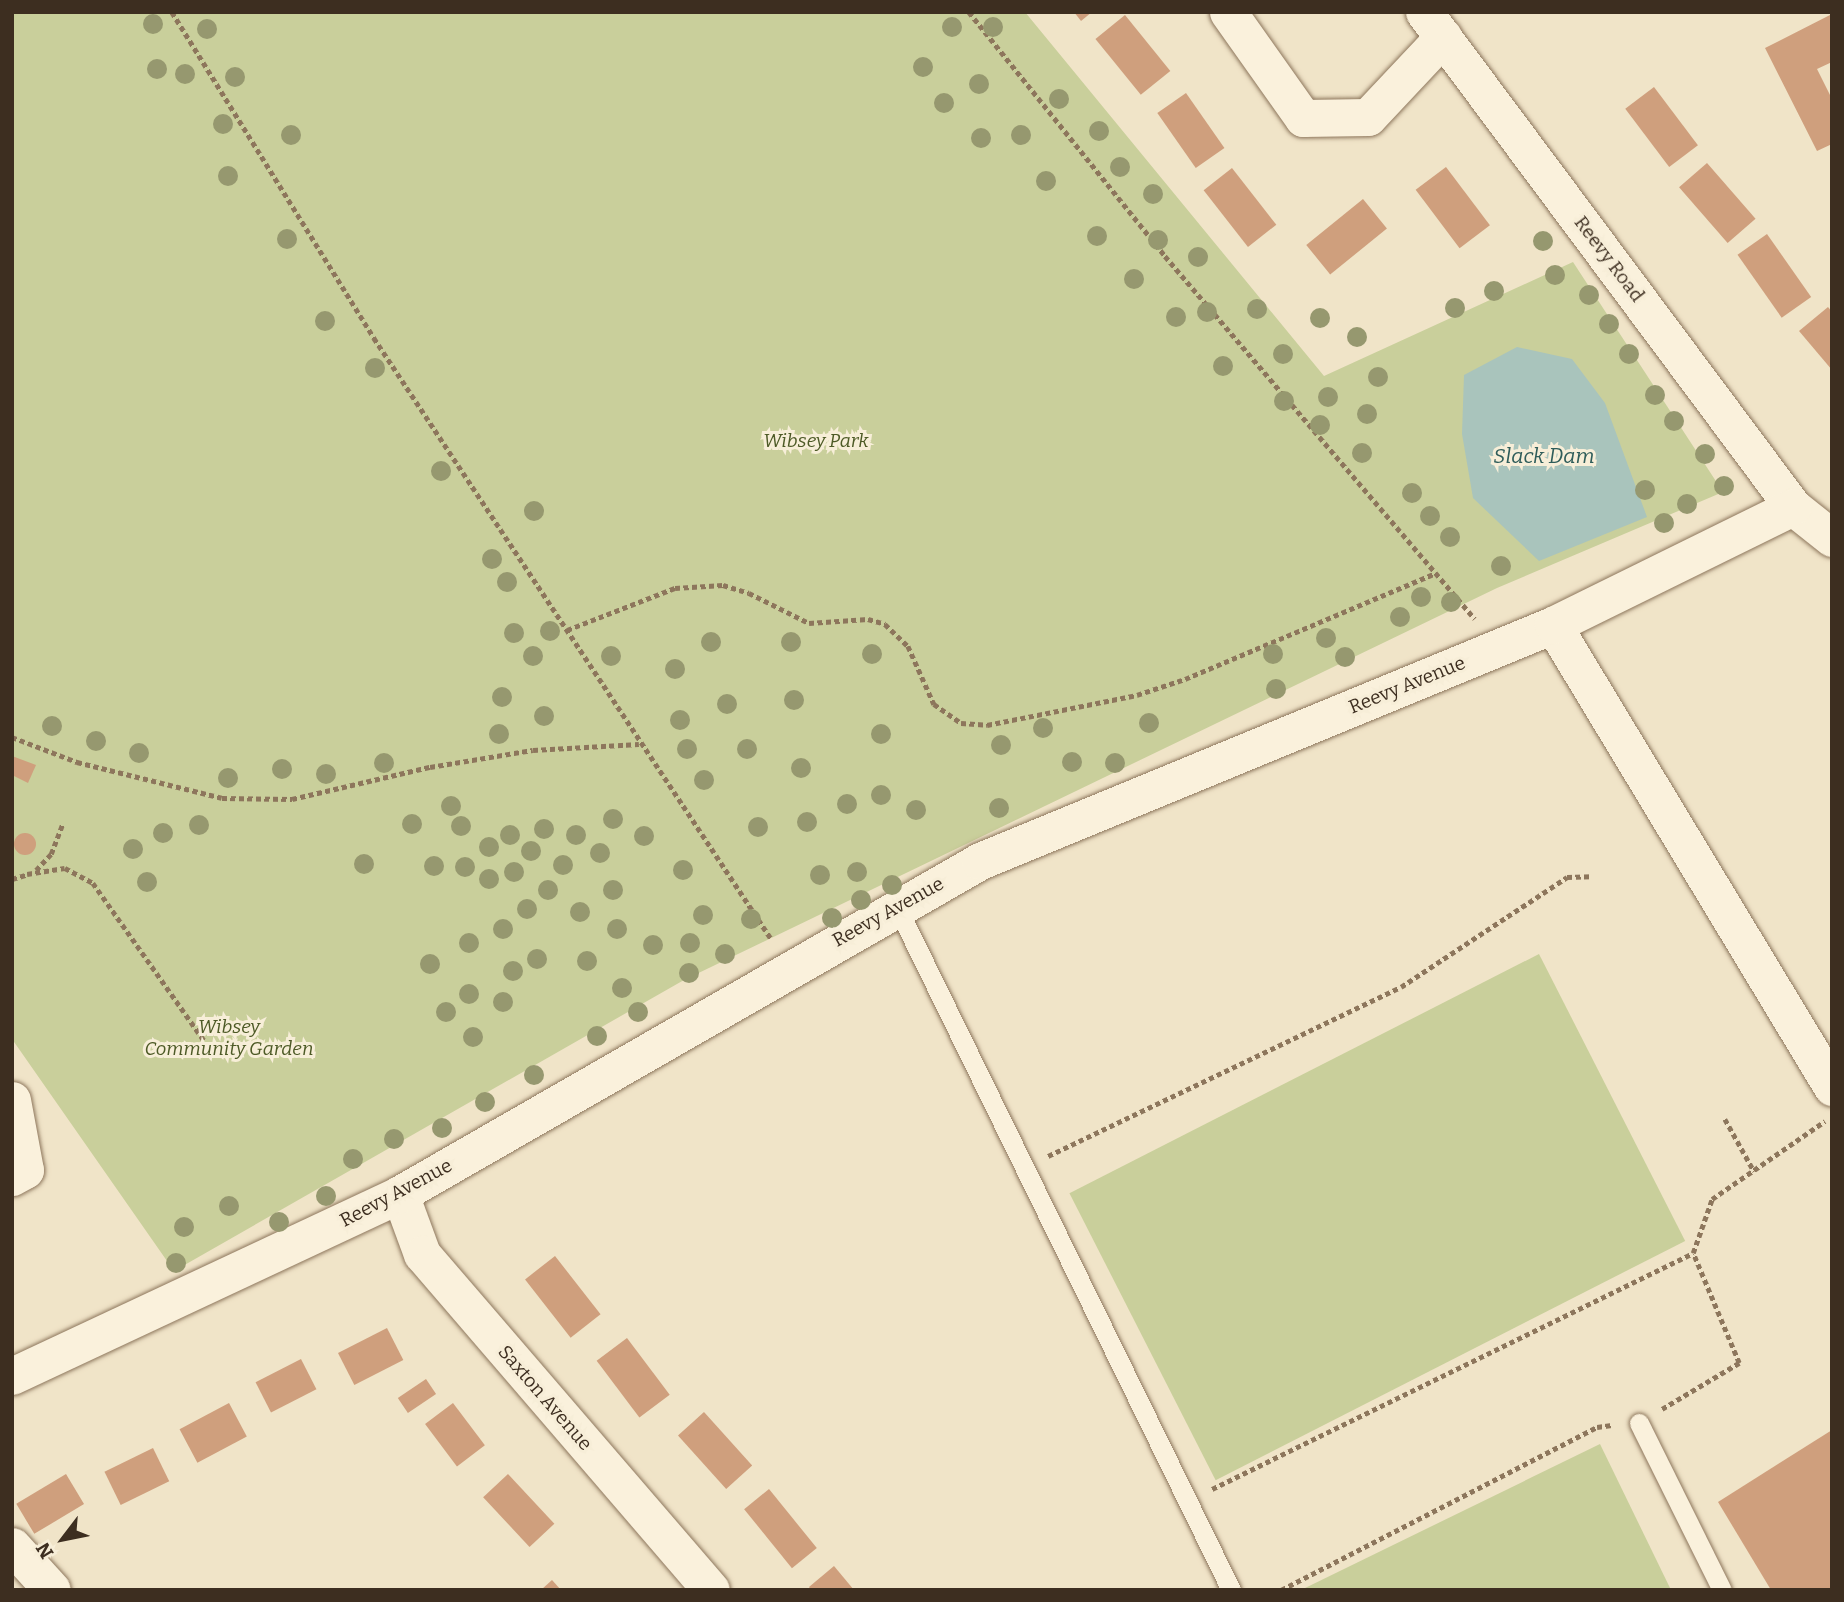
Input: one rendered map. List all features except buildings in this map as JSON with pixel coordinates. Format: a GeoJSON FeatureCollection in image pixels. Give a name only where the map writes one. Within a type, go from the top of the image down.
{"type":"FeatureCollection","features":[{"type":"Feature","properties":{"kind":"street"},"geometry":{"type":"LineString","coordinates":[[1228,12],[1303,118],[1368,117],[1434,25]]}},
{"type":"Feature","properties":{"kind":"street","name":"Reevy Road"},"geometry":{"type":"LineString","coordinates":[[1434,25],[1793,507],[1832,538]]}},
{"type":"Feature","properties":{"kind":"street","name":"Reevy Avenue"},"geometry":{"type":"LineString","coordinates":[[12,1376],[400,1194],[790,966],[980,861],[1553,625],[1793,507]]}},
{"type":"Feature","properties":{"kind":"street"},"geometry":{"type":"LineString","coordinates":[[1553,625],[1832,1087]]}},
{"type":"Feature","properties":{"kind":"street"},"geometry":{"type":"LineString","coordinates":[[12,1100],[26,1170],[12,1177]]}},
{"type":"Feature","properties":{"kind":"street","name":"Saxton Avenue"},"geometry":{"type":"LineString","coordinates":[[400,1194],[422,1254],[711,1590]]}},
{"type":"Feature","properties":{"kind":"street"},"geometry":{"type":"LineString","coordinates":[[12,1546],[52,1590]]}},
{"type":"Feature","properties":{"kind":"lane"},"geometry":{"type":"LineString","coordinates":[[897,907],[1231,1590]]}},
{"type":"Feature","properties":{"kind":"lane"},"geometry":{"type":"LineString","coordinates":[[1639,1423],[1722,1590]]}},
{"type":"Feature","properties":{"kind":"path"},"geometry":{"type":"LineString","coordinates":[[172,12],[374,338],[639,744],[790,966]]}},
{"type":"Feature","properties":{"kind":"path"},"geometry":{"type":"LineString","coordinates":[[969,12],[1165,256],[1499,647]]}},
{"type":"Feature","properties":{"kind":"path"},"geometry":{"type":"LineString","coordinates":[[567,630],[675,588],[705,584],[750,593],[809,623],[876,621],[897,632],[908,646],[922,687],[934,704],[972,726],[1137,695],[1173,683],[1436,573]]}},
{"type":"Feature","properties":{"kind":"path"},"geometry":{"type":"LineString","coordinates":[[12,737],[76,762],[143,780],[222,798],[264,799],[292,799],[430,766],[533,750],[639,744]]}},
{"type":"Feature","properties":{"kind":"path"},"geometry":{"type":"LineString","coordinates":[[12,879],[45,864],[62,825]]}},
{"type":"Feature","properties":{"kind":"path"},"geometry":{"type":"LineString","coordinates":[[27,874],[65,869],[93,883],[210,1049]]}},
{"type":"Feature","properties":{"kind":"path"},"geometry":{"type":"LineString","coordinates":[[1052,1169],[1046,1157],[1401,987],[1567,877],[1592,876]]}},
{"type":"Feature","properties":{"kind":"path"},"geometry":{"type":"LineString","coordinates":[[1281,1590],[1597,1427],[1639,1423],[1739,1363],[1693,1252],[1712,1199],[1832,1117]]}},
{"type":"Feature","properties":{"kind":"path"},"geometry":{"type":"LineString","coordinates":[[1726,1119],[1754,1171]]}},
{"type":"Feature","properties":{"kind":"path"},"geometry":{"type":"LineString","coordinates":[[1206,1492],[1693,1252]]}},
{"type":"Feature","properties":{"kind":"green space","name":"Wibsey Park"},"geometry":{"type":"Polygon","coordinates":[[[12,12],[1025,12],[1324,376],[1573,262],[1723,492],[1497,588],[684,980],[174,1271],[12,1039],[12,12]]]}},
{"type":"Feature","properties":{"kind":"green space"},"geometry":{"type":"Polygon","coordinates":[[[1539,954],[1685,1241],[1216,1480],[1069,1193],[1539,954]]]}},
{"type":"Feature","properties":{"kind":"green space"},"geometry":{"type":"Polygon","coordinates":[[[1600,1444],[1671,1590],[1301,1590],[1600,1444]]]}},
{"type":"Feature","properties":{"kind":"water","name":"Slack Dam"},"geometry":{"type":"Polygon","coordinates":[[[1517,347],[1572,359],[1605,403],[1647,517],[1539,561],[1473,498],[1462,434],[1464,375],[1517,347]]]}},
{"type":"Feature","properties":{"kind":"park label","name":"Wibsey Community Garden"},"geometry":{"type":"Point","coordinates":[229,1038]}}]}
